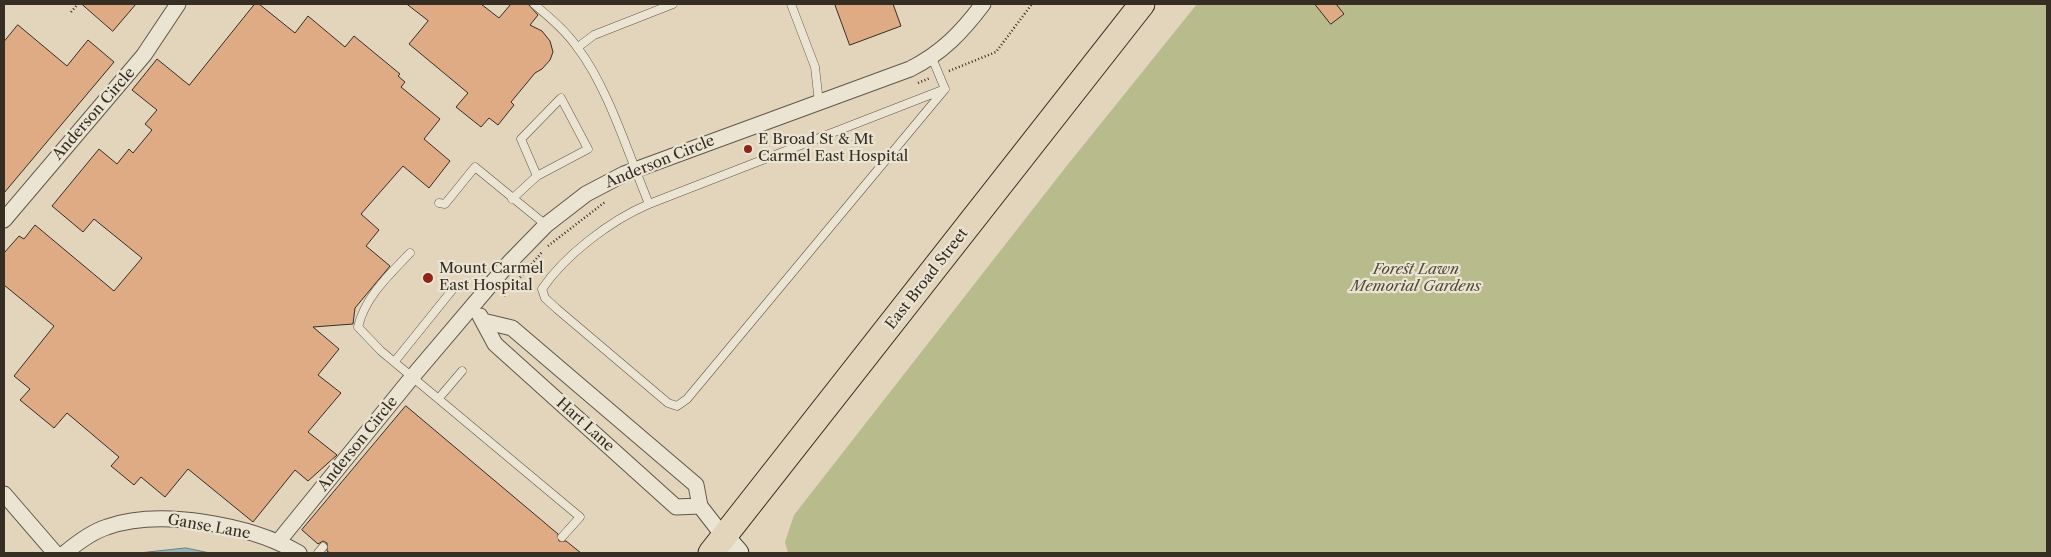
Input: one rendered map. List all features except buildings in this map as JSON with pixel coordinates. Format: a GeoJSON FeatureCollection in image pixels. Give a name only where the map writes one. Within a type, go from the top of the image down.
{"type":"FeatureCollection","features":[{"type":"Feature","properties":{"kind":"highway","name":"East Broad Street"},"geometry":{"type":"LineString","coordinates":[[724,548],[1142,4]]}},
{"type":"Feature","properties":{"kind":"street","name":"Anderson Circle"},"geometry":{"type":"LineString","coordinates":[[4,220],[144,55],[178,4]]}},
{"type":"Feature","properties":{"kind":"street","name":"Anderson Circle"},"geometry":{"type":"LineString","coordinates":[[278,542],[413,376],[509,263],[546,225],[586,194],[634,170],[910,69],[932,58],[955,38],[983,4]]}},
{"type":"Feature","properties":{"kind":"street","name":"Hart Lane"},"geometry":{"type":"LineString","coordinates":[[474,306],[495,344],[676,506],[700,506]]}},
{"type":"Feature","properties":{"kind":"street","name":"Hart Lane"},"geometry":{"type":"LineString","coordinates":[[483,321],[512,328],[696,485],[700,506],[724,548]]}},
{"type":"Feature","properties":{"kind":"street"},"geometry":{"type":"LineString","coordinates":[[4,494],[55,553]]}},
{"type":"Feature","properties":{"kind":"street","name":"Ganse Lane"},"geometry":{"type":"LineString","coordinates":[[65,553],[84,538],[105,527],[154,519],[190,521],[225,527],[278,542],[299,553]]}},
{"type":"Feature","properties":{"kind":"lane"},"geometry":{"type":"LineString","coordinates":[[534,4],[558,24],[578,48],[599,82],[648,204]]}},
{"type":"Feature","properties":{"kind":"lane"},"geometry":{"type":"LineString","coordinates":[[578,48],[594,34],[673,4]]}},
{"type":"Feature","properties":{"kind":"lane"},"geometry":{"type":"LineString","coordinates":[[791,4],[815,67],[819,103]]}},
{"type":"Feature","properties":{"kind":"lane"},"geometry":{"type":"LineString","coordinates":[[932,58],[945,89]]}},
{"type":"Feature","properties":{"kind":"lane"},"geometry":{"type":"LineString","coordinates":[[945,89],[692,393],[676,406],[668,403],[545,298],[542,289],[549,278],[591,239],[635,210],[945,89]]}},
{"type":"Feature","properties":{"kind":"lane"},"geometry":{"type":"LineString","coordinates":[[512,198],[537,176],[588,149],[561,98],[521,139],[537,176]]}},
{"type":"Feature","properties":{"kind":"lane"},"geometry":{"type":"LineString","coordinates":[[439,204],[445,204],[475,167],[546,225]]}},
{"type":"Feature","properties":{"kind":"lane"},"geometry":{"type":"LineString","coordinates":[[410,253],[382,283],[362,310],[358,327],[395,361],[580,516],[562,537]]}},
{"type":"Feature","properties":{"kind":"lane"},"geometry":{"type":"LineString","coordinates":[[395,361],[454,289]]}},
{"type":"Feature","properties":{"kind":"lane"},"geometry":{"type":"LineString","coordinates":[[439,398],[462,371]]}},
{"type":"Feature","properties":{"kind":"path"},"geometry":{"type":"LineString","coordinates":[[71,12],[78,4]]}},
{"type":"Feature","properties":{"kind":"path"},"geometry":{"type":"LineString","coordinates":[[913,84],[996,52],[1032,4]]}},
{"type":"Feature","properties":{"kind":"path"},"geometry":{"type":"LineString","coordinates":[[504,296],[546,248],[611,197]]}},
{"type":"Feature","properties":{"kind":"green space","name":"Forest Lawn Memorial Gardens"},"geometry":{"type":"Polygon","coordinates":[[[1197,4],[2047,4],[2047,553],[788,553],[785,542],[794,515],[1065,168],[1197,4]]]}},
{"type":"Feature","properties":{"kind":"water"},"geometry":{"type":"Polygon","coordinates":[[[186,548],[210,553],[139,553],[186,548]]]}},
{"type":"Feature","properties":{"kind":"place","name":"E Broad St & Mt Carmel East Hospital"},"geometry":{"type":"Point","coordinates":[748,149]}},
{"type":"Feature","properties":{"kind":"place","name":"Mount Carmel East Hospital"},"geometry":{"type":"Point","coordinates":[428,278]}}]}
